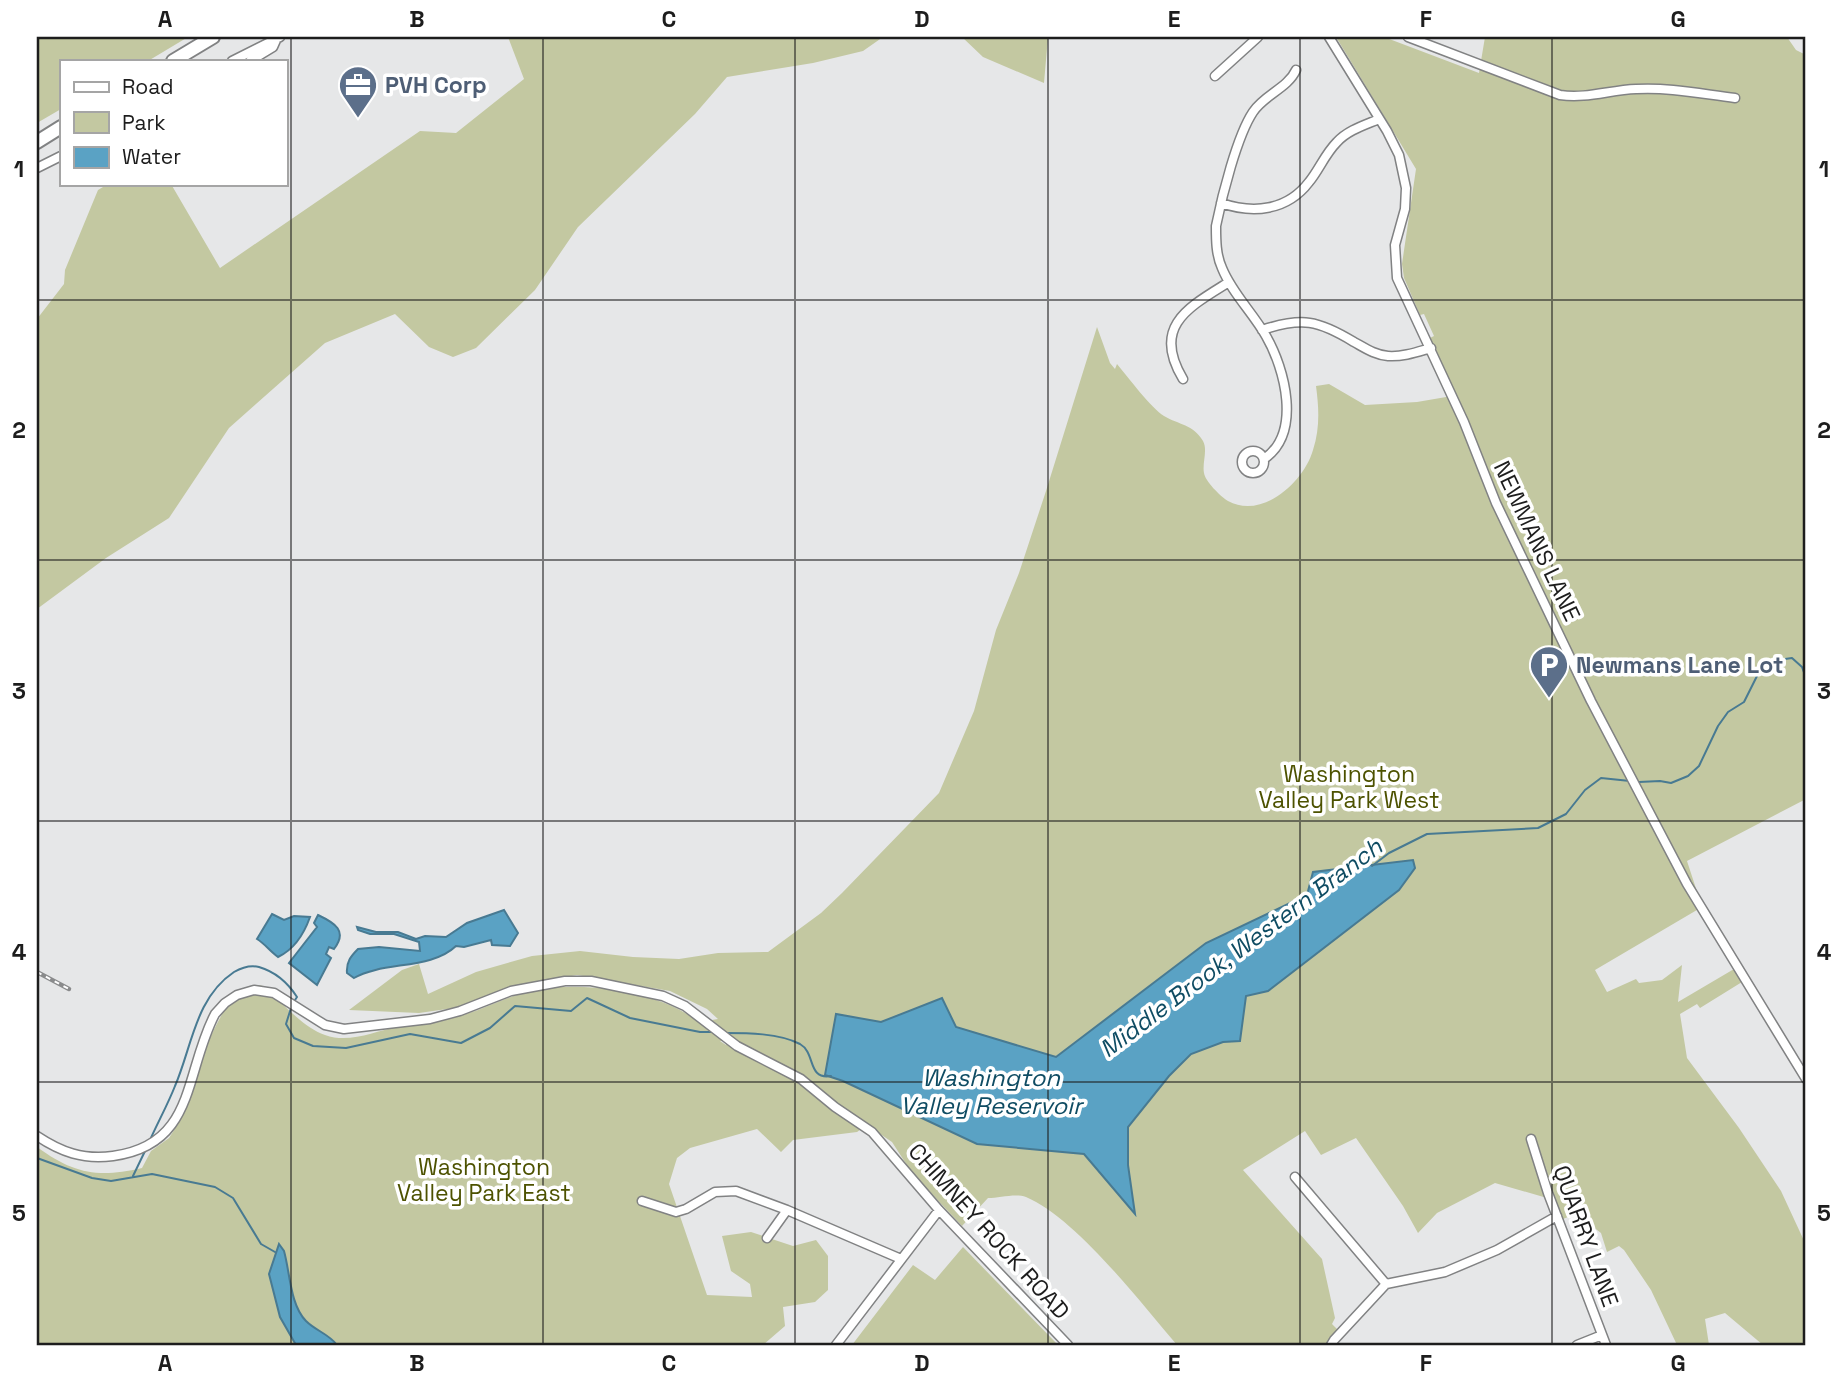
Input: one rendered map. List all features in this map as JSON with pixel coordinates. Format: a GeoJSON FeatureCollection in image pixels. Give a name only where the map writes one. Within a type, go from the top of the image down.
{"type":"FeatureCollection","features":[{"type":"Feature","properties":{"kind":"highway"},"geometry":{"type":"LineString","coordinates":[[175,60],[213,37]]}},
{"type":"Feature","properties":{"kind":"highway"},"geometry":{"type":"LineString","coordinates":[[37,136],[60,125]]}},
{"type":"Feature","properties":{"kind":"highway"},"geometry":{"type":"LineString","coordinates":[[37,142],[60,126]]}},
{"type":"Feature","properties":{"kind":"street"},"geometry":{"type":"LineString","coordinates":[[1215,76],[1258,37]]}},
{"type":"Feature","properties":{"kind":"street","name":"NEWMANS LANE"},"geometry":{"type":"LineString","coordinates":[[1329,37],[1395,145],[1404,173],[1405,209],[1395,245],[1397,278],[1464,422],[1496,503],[1627,772],[1687,884],[1806,1079]]}},
{"type":"Feature","properties":{"kind":"street"},"geometry":{"type":"LineString","coordinates":[[1408,37],[1559,96],[1582,97],[1641,88],[1735,98]]}},
{"type":"Feature","properties":{"kind":"street"},"geometry":{"type":"LineString","coordinates":[[234,60],[278,38]]}},
{"type":"Feature","properties":{"kind":"street"},"geometry":{"type":"LineString","coordinates":[[252,60],[273,47],[278,38]]}},
{"type":"Feature","properties":{"kind":"street"},"geometry":{"type":"LineString","coordinates":[[1264,459],[1272,454],[1280,442],[1286,419],[1287,406],[1280,368],[1262,330],[1220,264],[1216,226],[1245,126],[1252,113],[1292,77],[1296,70]]}},
{"type":"Feature","properties":{"kind":"street"},"geometry":{"type":"LineString","coordinates":[[1221,203],[1238,209],[1258,210],[1291,199],[1310,182],[1336,142],[1349,132],[1380,119]]}},
{"type":"Feature","properties":{"kind":"street"},"geometry":{"type":"LineString","coordinates":[[37,168],[60,156]]}},
{"type":"Feature","properties":{"kind":"street"},"geometry":{"type":"LineString","coordinates":[[1183,379],[1172,352],[1172,331],[1191,305],[1229,282]]}},
{"type":"Feature","properties":{"kind":"street"},"geometry":{"type":"LineString","coordinates":[[1262,330],[1285,323],[1306,321],[1331,328],[1377,354],[1401,356],[1431,348]]}},
{"type":"Feature","properties":{"kind":"street","name":"CHIMNEY ROCK ROAD"},"geometry":{"type":"LineString","coordinates":[[37,1136],[66,1153],[83,1157],[112,1156],[148,1146],[165,1135],[180,1110],[211,1021],[220,1008],[246,991],[268,991],[284,998],[325,1025],[351,1029],[430,1019],[529,986],[578,980],[663,996],[685,1006],[737,1046],[801,1079],[872,1132],[939,1210],[1068,1345]]}},
{"type":"Feature","properties":{"kind":"street","name":"QUARRY LANE"},"geometry":{"type":"LineString","coordinates":[[1531,1139],[1606,1345]]}},
{"type":"Feature","properties":{"kind":"street"},"geometry":{"type":"LineString","coordinates":[[1295,1177],[1386,1284]]}},
{"type":"Feature","properties":{"kind":"street"},"geometry":{"type":"LineString","coordinates":[[642,1201],[676,1212],[715,1192],[736,1191],[788,1210],[901,1259]]}},
{"type":"Feature","properties":{"kind":"street"},"geometry":{"type":"LineString","coordinates":[[767,1238],[788,1210]]}},
{"type":"Feature","properties":{"kind":"street"},"geometry":{"type":"LineString","coordinates":[[836,1345],[939,1210]]}},
{"type":"Feature","properties":{"kind":"street"},"geometry":{"type":"LineString","coordinates":[[1331,1345],[1386,1284],[1445,1272],[1497,1250],[1557,1216]]}},
{"type":"Feature","properties":{"kind":"street"},"geometry":{"type":"LineString","coordinates":[[1577,1345],[1602,1335]]}},
{"type":"Feature","properties":{"kind":"green space"},"geometry":{"type":"Polygon","coordinates":[[[37,37],[188,37],[150,60],[60,60],[60,110],[37,123],[37,37]]]}},
{"type":"Feature","properties":{"kind":"green space"},"geometry":{"type":"Polygon","coordinates":[[[508,37],[883,37],[863,51],[813,63],[727,77],[695,114],[578,227],[535,290],[476,348],[453,357],[429,347],[395,314],[325,343],[229,428],[169,518],[106,558],[37,609],[37,319],[64,284],[65,270],[98,190],[105,186],[172,186],[220,268],[420,131],[456,133],[524,79],[508,37]]]}},
{"type":"Feature","properties":{"kind":"green space"},"geometry":{"type":"Polygon","coordinates":[[[962,37],[1048,37],[1044,83],[983,57],[962,37]]]}},
{"type":"Feature","properties":{"kind":"green space","name":"Washington Valley Park West"},"geometry":{"type":"Polygon","coordinates":[[[1336,37],[1384,37],[1479,73],[1485,37],[1787,37],[1796,50],[1806,55],[1806,799],[1687,861],[1702,907],[1595,970],[1607,992],[1636,979],[1639,983],[1662,980],[1682,965],[1678,1002],[1734,969],[1742,982],[1700,1008],[1697,1004],[1680,1014],[1687,1058],[1781,1191],[1806,1245],[1806,1345],[1763,1345],[1725,1313],[1705,1319],[1709,1345],[1677,1345],[1651,1290],[1624,1250],[1619,1246],[1607,1252],[1601,1233],[1576,1214],[1555,1222],[1547,1198],[1495,1183],[1437,1213],[1418,1233],[1403,1206],[1356,1138],[1321,1155],[1305,1131],[1243,1170],[1322,1259],[1335,1318],[1332,1324],[1339,1331],[1331,1345],[1177,1345],[1107,1263],[1066,1223],[1045,1208],[1022,1196],[988,1198],[962,1226],[912,1173],[892,1142],[867,1125],[857,1132],[793,1140],[781,1152],[757,1129],[690,1148],[677,1158],[669,1184],[707,1295],[752,1297],[750,1284],[731,1271],[722,1236],[751,1232],[793,1246],[816,1240],[828,1256],[828,1290],[815,1302],[783,1307],[785,1326],[763,1345],[37,1345],[37,1147],[63,1163],[87,1171],[112,1173],[142,1168],[151,1151],[169,1138],[176,1127],[209,1040],[233,998],[248,987],[263,986],[308,1026],[325,1035],[344,1038],[457,1016],[531,991],[555,987],[602,988],[649,997],[670,1005],[702,1024],[725,1041],[720,1041],[726,1045],[725,1031],[712,1020],[718,1019],[707,1009],[670,991],[577,975],[520,986],[461,1007],[419,1013],[349,1010],[402,970],[419,964],[428,994],[476,972],[532,956],[580,951],[679,959],[718,953],[768,952],[821,913],[939,793],[974,711],[996,630],[1019,573],[1097,327],[1110,363],[1115,369],[1117,364],[1159,412],[1199,435],[1204,445],[1207,480],[1225,499],[1241,506],[1267,502],[1280,495],[1301,474],[1313,450],[1317,434],[1316,386],[1329,384],[1365,405],[1417,402],[1452,396],[1456,398],[1430,338],[1434,336],[1424,314],[1420,315],[1404,278],[1402,264],[1416,169],[1336,37]]]}},
{"type":"Feature","properties":{"kind":"green space"},"geometry":{"type":"Polygon","coordinates":[[[963,1247],[1058,1345],[852,1345],[913,1265],[935,1280],[963,1247]]]}},
{"type":"Feature","properties":{"kind":"water","name":"Washington Valley Reservoir"},"geometry":{"type":"Polygon","coordinates":[[[1413,860],[1415,868],[1399,890],[1268,991],[1246,996],[1240,1041],[1223,1042],[1191,1054],[1169,1076],[1128,1127],[1128,1165],[1135,1214],[1084,1154],[977,1144],[825,1075],[836,1014],[881,1022],[942,998],[956,1027],[1056,1057],[1206,943],[1307,895],[1313,872],[1413,860]]]}},
{"type":"Feature","properties":{"kind":"water"},"geometry":{"type":"Polygon","coordinates":[[[504,910],[518,933],[510,946],[492,945],[491,940],[464,947],[456,946],[434,959],[379,969],[354,978],[347,973],[347,966],[358,949],[379,947],[420,951],[419,942],[394,934],[370,934],[358,930],[357,927],[376,932],[398,932],[416,939],[425,936],[446,937],[467,923],[504,910]]]}},
{"type":"Feature","properties":{"kind":"water"},"geometry":{"type":"Polygon","coordinates":[[[272,914],[284,920],[294,916],[310,917],[298,940],[278,957],[257,939],[272,914]]]}},
{"type":"Feature","properties":{"kind":"water"},"geometry":{"type":"Polygon","coordinates":[[[318,915],[338,928],[340,937],[334,949],[329,947],[326,954],[331,958],[317,985],[289,963],[317,927],[314,923],[318,915]]]}},
{"type":"Feature","properties":{"kind":"water"},"geometry":{"type":"Polygon","coordinates":[[[279,1244],[284,1251],[294,1297],[301,1314],[337,1345],[296,1345],[280,1317],[269,1274],[279,1244]]]}},
{"type":"Feature","properties":{"kind":"waterway","name":"Middle Brook, Western Branch"},"geometry":{"type":"LineString","coordinates":[[1639,782],[1671,783],[1688,776],[1699,766],[1718,726],[1728,712],[1744,702],[1764,662],[1792,658],[1802,667],[1806,678]]}},
{"type":"Feature","properties":{"kind":"waterway","name":"Middle Brook, Western Branch"},"geometry":{"type":"LineString","coordinates":[[1372,866],[1389,853],[1427,834],[1538,828],[1566,814],[1585,790],[1601,778],[1630,781]]}},
{"type":"Feature","properties":{"kind":"waterway","name":"Middle Brook, Western Branch"},"geometry":{"type":"LineString","coordinates":[[150,1140],[181,1071],[196,1024],[211,995],[221,983],[240,969],[259,967],[286,983],[297,997],[293,1003]]}},
{"type":"Feature","properties":{"kind":"waterway","name":"Middle Brook, Western Branch"},"geometry":{"type":"LineString","coordinates":[[291,1008],[286,1024],[294,1038],[313,1046],[346,1048],[410,1034],[461,1043],[490,1028],[515,1006],[571,1011],[587,998],[630,1018],[700,1032],[715,1032]]}},
{"type":"Feature","properties":{"kind":"waterway","name":"Middle Brook, Western Branch"},"geometry":{"type":"LineString","coordinates":[[724,1033],[763,1034],[792,1040],[805,1048],[818,1074],[831,1076]]}},
{"type":"Feature","properties":{"kind":"waterway","name":"Middle Brook, Western Branch"},"geometry":{"type":"LineString","coordinates":[[133,1176],[146,1149]]}},
{"type":"Feature","properties":{"kind":"waterway"},"geometry":{"type":"LineString","coordinates":[[37,1158],[92,1178],[111,1181],[152,1174],[215,1187],[233,1198],[261,1244],[275,1252]]}},
{"type":"Feature","properties":{"kind":"railway"},"geometry":{"type":"LineString","coordinates":[[37,972],[69,989]]}},
{"type":"Feature","properties":{"kind":"place","name":"PVH Corp"},"geometry":{"type":"Point","coordinates":[358,119]}},
{"type":"Feature","properties":{"kind":"place","name":"Newmans Lane Lot"},"geometry":{"type":"Point","coordinates":[1549,699]}},
{"type":"Feature","properties":{"kind":"park label","name":"Washington Valley Park East"},"geometry":{"type":"Point","coordinates":[484,1180]}}]}
